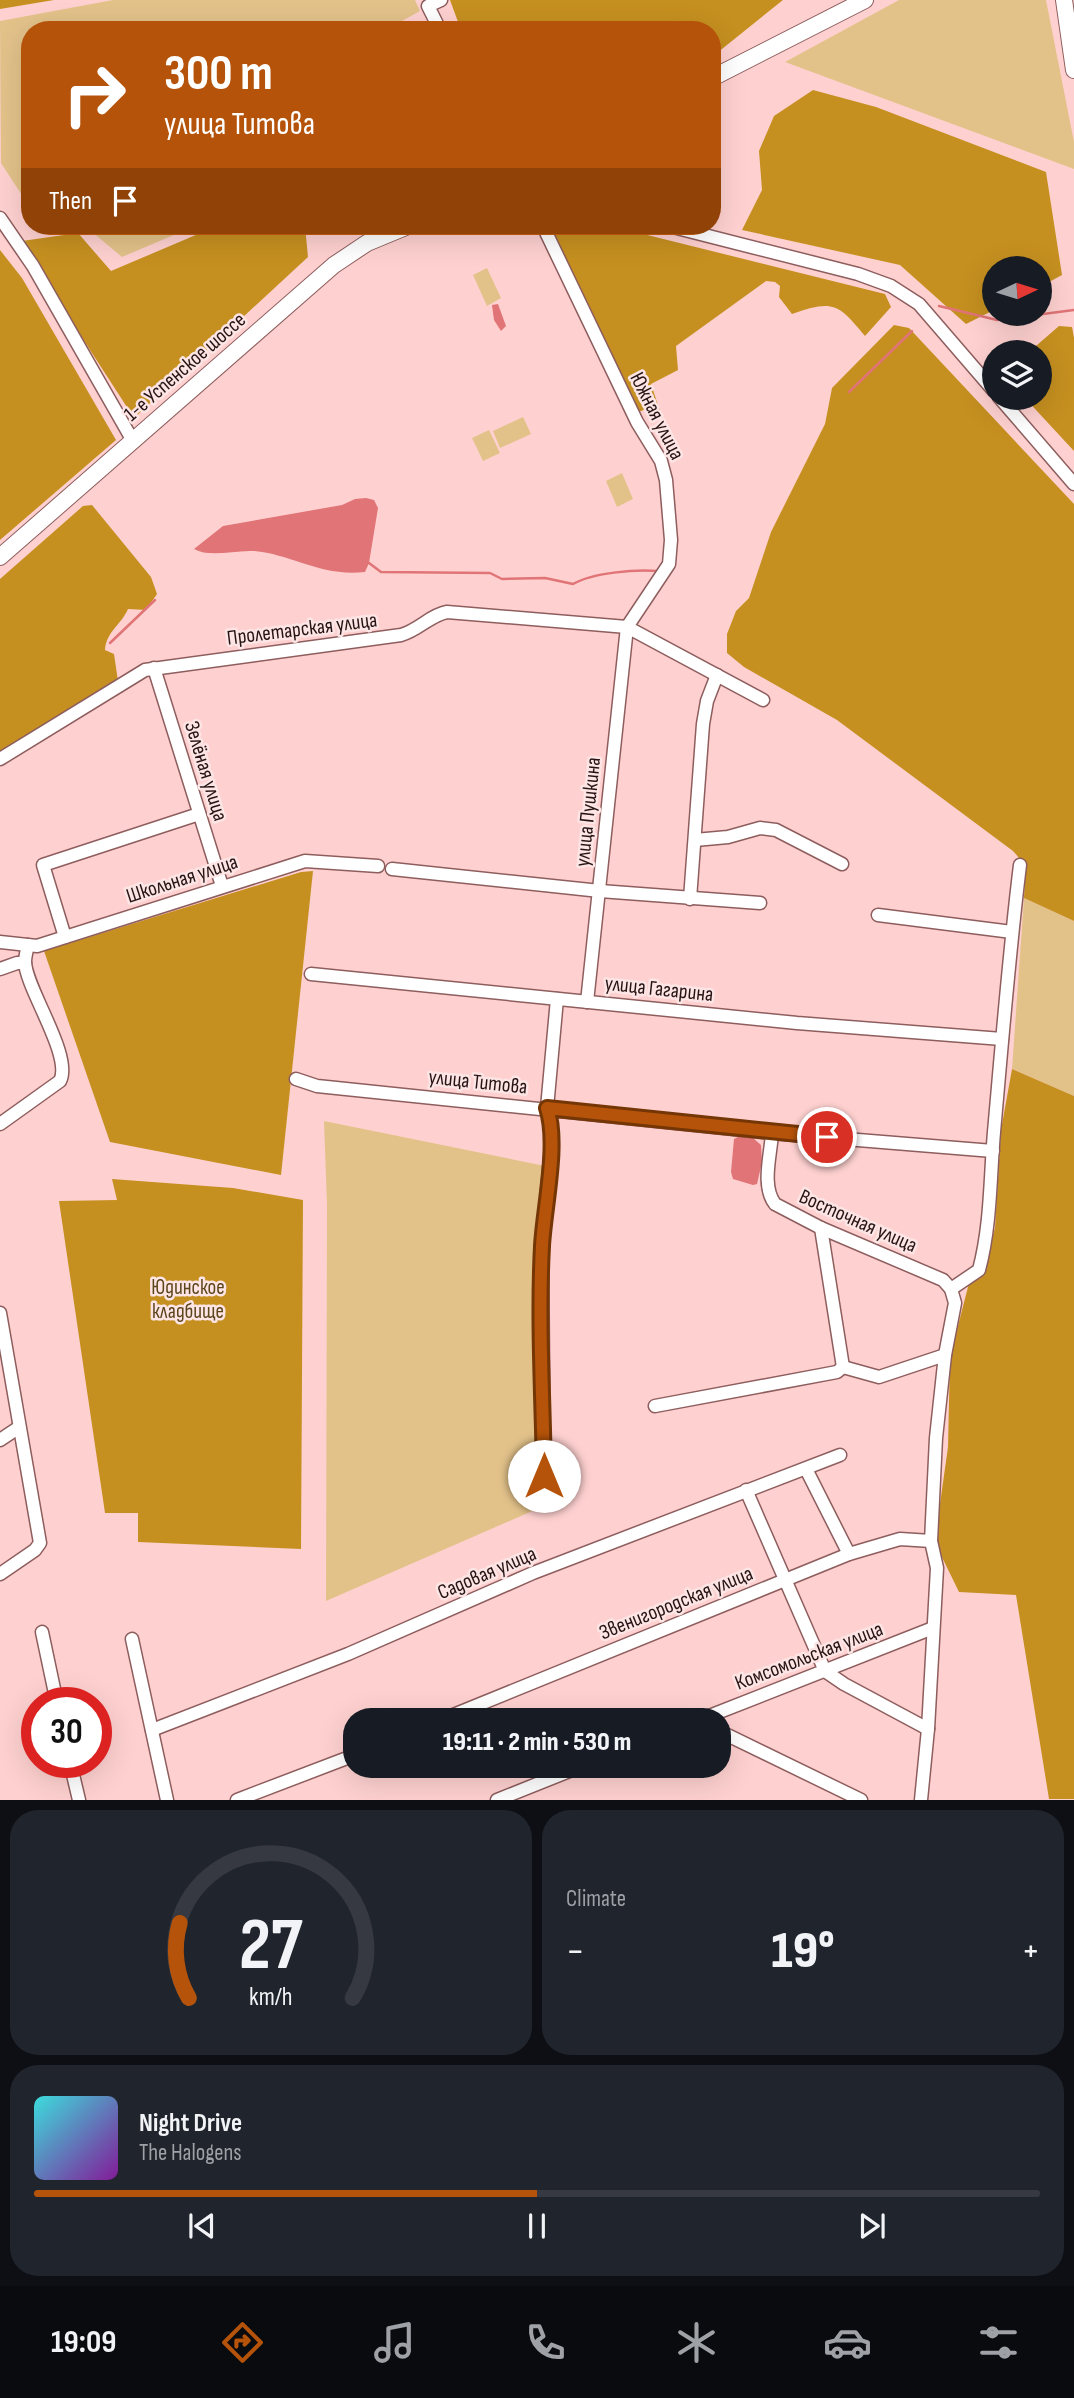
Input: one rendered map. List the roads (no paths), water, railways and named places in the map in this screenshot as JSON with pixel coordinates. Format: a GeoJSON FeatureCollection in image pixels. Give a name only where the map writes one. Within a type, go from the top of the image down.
{"type":"FeatureCollection","features":[{"type":"Feature","properties":{"kind":"main road"},"geometry":{"type":"LineString","coordinates":[[721,73],[865,0]]}},
{"type":"Feature","properties":{"kind":"main road"},"geometry":{"type":"LineString","coordinates":[[1064,4],[1074,70]]}},
{"type":"Feature","properties":{"kind":"main road","name":"1-е Успенское шоссе"},"geometry":{"type":"LineString","coordinates":[[0,557],[349,253],[383,235]]}},
{"type":"Feature","properties":{"kind":"street"},"geometry":{"type":"LineString","coordinates":[[436,21],[428,6],[441,0]]}},
{"type":"Feature","properties":{"kind":"street"},"geometry":{"type":"LineString","coordinates":[[0,218],[33,266],[133,441]]}},
{"type":"Feature","properties":{"kind":"street","name":"Южная улица"},"geometry":{"type":"LineString","coordinates":[[547,235],[637,422],[661,461],[666,480],[671,540],[669,564],[627,627]]}},
{"type":"Feature","properties":{"kind":"street"},"geometry":{"type":"LineString","coordinates":[[704,235],[858,274],[891,286],[919,304],[982,377]]}},
{"type":"Feature","properties":{"kind":"street"},"geometry":{"type":"LineString","coordinates":[[1010,410],[1074,484]]}},
{"type":"Feature","properties":{"kind":"street","name":"Пролетарская улица"},"geometry":{"type":"LineString","coordinates":[[0,759],[145,670],[154,668],[401,635],[419,628],[439,613],[447,612],[627,627]]}},
{"type":"Feature","properties":{"kind":"street"},"geometry":{"type":"LineString","coordinates":[[627,627],[763,700]]}},
{"type":"Feature","properties":{"kind":"street","name":"улица Пушкина"},"geometry":{"type":"LineString","coordinates":[[587,1002],[627,627]]}},
{"type":"Feature","properties":{"kind":"street","name":"Зелёная улица"},"geometry":{"type":"LineString","coordinates":[[154,668],[222,886]]}},
{"type":"Feature","properties":{"kind":"street"},"geometry":{"type":"LineString","coordinates":[[690,899],[703,724],[707,701],[717,675]]}},
{"type":"Feature","properties":{"kind":"street"},"geometry":{"type":"LineString","coordinates":[[65,937],[43,865],[199,814]]}},
{"type":"Feature","properties":{"kind":"street"},"geometry":{"type":"LineString","coordinates":[[695,841],[728,837],[760,828],[776,830],[842,864]]}},
{"type":"Feature","properties":{"kind":"street","name":"Школьная улица"},"geometry":{"type":"LineString","coordinates":[[0,942],[37,946],[305,860],[378,866]]}},
{"type":"Feature","properties":{"kind":"street"},"geometry":{"type":"LineString","coordinates":[[921,1800],[937,1568],[931,1541],[936,1438],[944,1355],[955,1303],[951,1289],[979,1270],[988,1230],[1002,1039],[1020,865]]}},
{"type":"Feature","properties":{"kind":"street"},"geometry":{"type":"LineString","coordinates":[[392,869],[600,891],[760,903]]}},
{"type":"Feature","properties":{"kind":"street"},"geometry":{"type":"LineString","coordinates":[[878,915],[1012,932]]}},
{"type":"Feature","properties":{"kind":"street"},"geometry":{"type":"LineString","coordinates":[[0,1124],[60,1081],[63,1076],[60,1055],[25,963],[28,945]]}},
{"type":"Feature","properties":{"kind":"street"},"geometry":{"type":"LineString","coordinates":[[0,969],[25,963]]}},
{"type":"Feature","properties":{"kind":"street","name":"улица Гагарина"},"geometry":{"type":"LineString","coordinates":[[311,974],[797,1023],[1002,1039]]}},
{"type":"Feature","properties":{"kind":"street"},"geometry":{"type":"LineString","coordinates":[[544,1502],[542,1248],[551,1148],[547,1108],[557,999]]}},
{"type":"Feature","properties":{"kind":"street","name":"улица Титова"},"geometry":{"type":"LineString","coordinates":[[296,1079],[317,1086],[772,1133],[993,1152]]}},
{"type":"Feature","properties":{"kind":"street","name":"Восточная улица"},"geometry":{"type":"LineString","coordinates":[[772,1133],[768,1186],[770,1197],[783,1209],[943,1280],[951,1289]]}},
{"type":"Feature","properties":{"kind":"street"},"geometry":{"type":"LineString","coordinates":[[821,1228],[842,1367]]}},
{"type":"Feature","properties":{"kind":"street"},"geometry":{"type":"LineString","coordinates":[[0,1313],[40,1543],[35,1550],[0,1574]]}},
{"type":"Feature","properties":{"kind":"street"},"geometry":{"type":"LineString","coordinates":[[842,1367],[879,1377],[944,1355]]}},
{"type":"Feature","properties":{"kind":"street"},"geometry":{"type":"LineString","coordinates":[[655,1406],[837,1372],[842,1367]]}},
{"type":"Feature","properties":{"kind":"street"},"geometry":{"type":"LineString","coordinates":[[0,1440],[18,1427]]}},
{"type":"Feature","properties":{"kind":"street","name":"Садовая улица"},"geometry":{"type":"LineString","coordinates":[[152,1730],[348,1654],[533,1573],[840,1455]]}},
{"type":"Feature","properties":{"kind":"street"},"geometry":{"type":"LineString","coordinates":[[806,1469],[849,1554]]}},
{"type":"Feature","properties":{"kind":"street"},"geometry":{"type":"LineString","coordinates":[[746,1490],[825,1671],[928,1729]]}},
{"type":"Feature","properties":{"kind":"street","name":"Звенигородская улица"},"geometry":{"type":"LineString","coordinates":[[470,1708],[849,1554],[900,1539],[931,1541]]}},
{"type":"Feature","properties":{"kind":"street","name":"Комсомольская улица"},"geometry":{"type":"LineString","coordinates":[[730,1708],[933,1628]]}},
{"type":"Feature","properties":{"kind":"street"},"geometry":{"type":"LineString","coordinates":[[42,1632],[54,1687]]}},
{"type":"Feature","properties":{"kind":"street"},"geometry":{"type":"LineString","coordinates":[[132,1639],[167,1800]]}},
{"type":"Feature","properties":{"kind":"street"},"geometry":{"type":"LineString","coordinates":[[731,1737],[861,1800]]}},
{"type":"Feature","properties":{"kind":"street"},"geometry":{"type":"LineString","coordinates":[[237,1800],[343,1760]]}},
{"type":"Feature","properties":{"kind":"street"},"geometry":{"type":"LineString","coordinates":[[74,1778],[79,1800]]}},
{"type":"Feature","properties":{"kind":"street"},"geometry":{"type":"LineString","coordinates":[[497,1800],[552,1778]]}},
{"type":"Feature","properties":{"kind":"waterway"},"geometry":{"type":"LineString","coordinates":[[939,306],[997,320],[1074,310]]}},
{"type":"Feature","properties":{"kind":"waterway"},"geometry":{"type":"LineString","coordinates":[[849,392],[912,331]]}},
{"type":"Feature","properties":{"kind":"waterway"},"geometry":{"type":"LineString","coordinates":[[369,563],[381,572],[490,573],[502,579],[545,578],[573,584],[614,573],[658,571]]}},
{"type":"Feature","properties":{"kind":"waterway"},"geometry":{"type":"LineString","coordinates":[[110,643],[155,600]]}},
{"type":"Feature","properties":{"kind":"park label","name":"Юдинское кладбище"},"geometry":{"type":"Point","coordinates":[188,1299]}}]}
